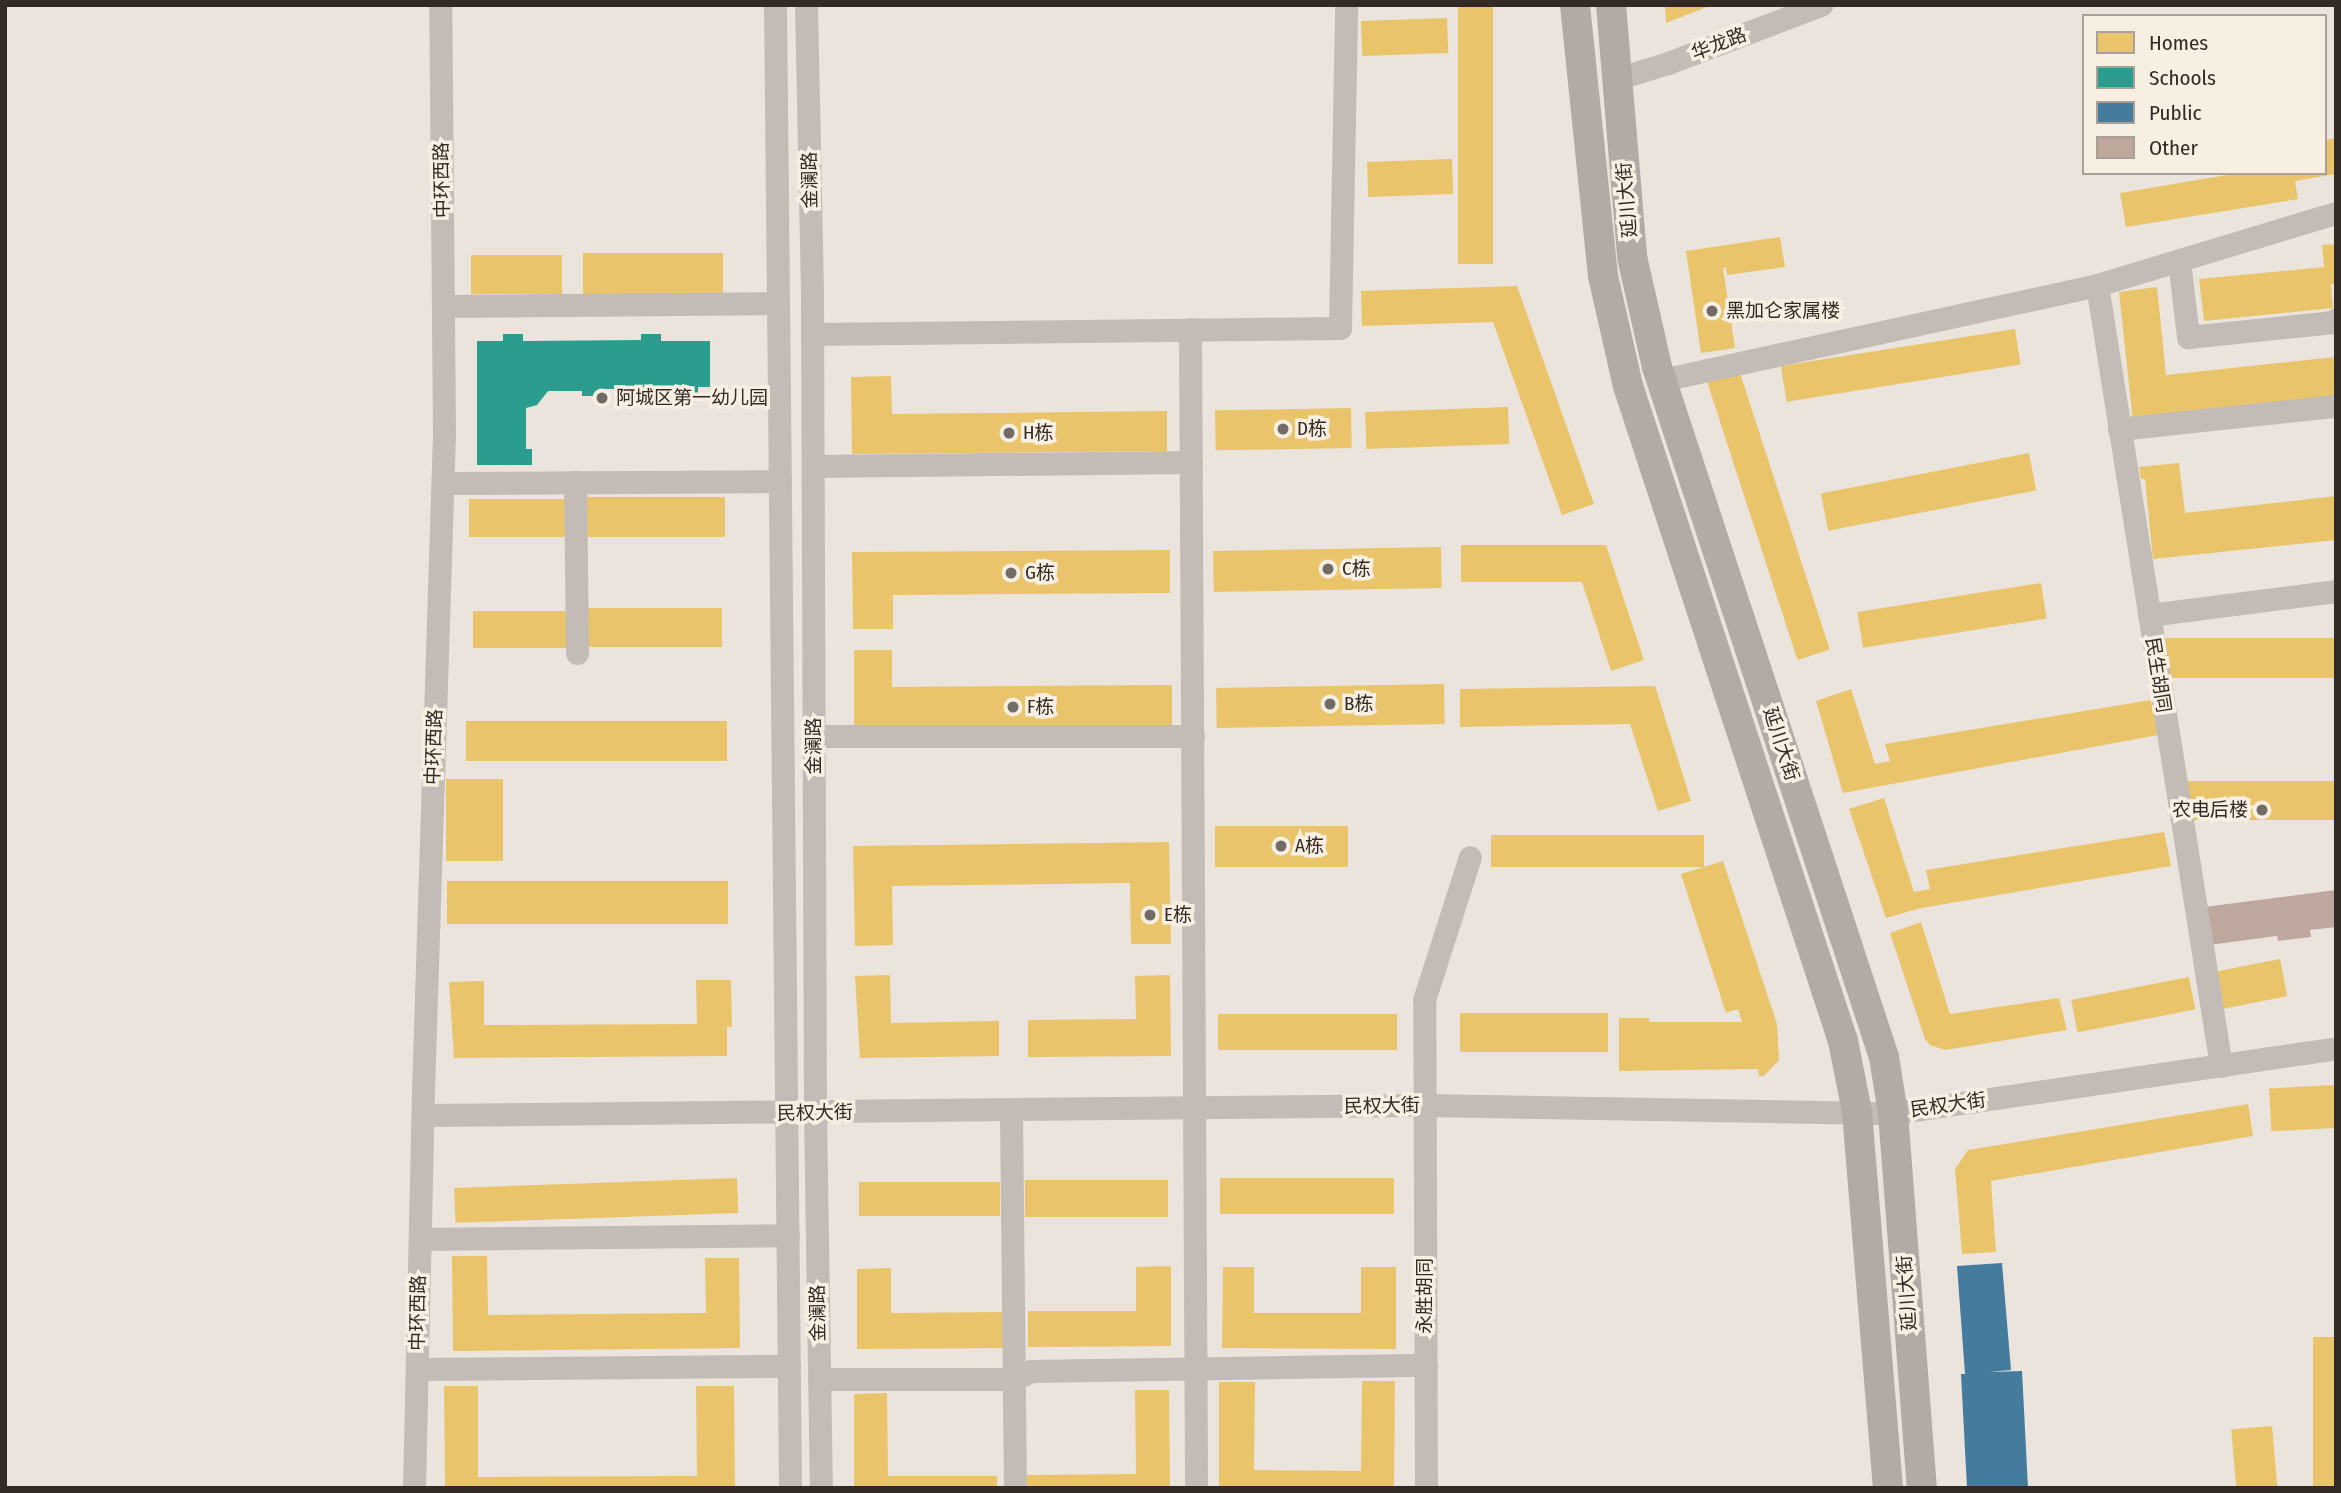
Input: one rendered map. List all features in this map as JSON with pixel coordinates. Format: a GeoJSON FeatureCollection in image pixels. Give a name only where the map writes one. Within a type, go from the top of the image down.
{"type":"FeatureCollection","features":[{"type":"Feature","properties":{"kind":"main road","name":"延川大街"},"geometry":{"type":"LineString","coordinates":[[1575,5],[1602,276],[1628,386],[1843,1041],[1857,1112],[1888,1488]]}},
{"type":"Feature","properties":{"kind":"main road","name":"延川大街"},"geometry":{"type":"LineString","coordinates":[[1611,5],[1632,257],[1662,380],[1884,1057],[1893,1112],[1922,1488]]}},
{"type":"Feature","properties":{"kind":"street","name":"中环西路"},"geometry":{"type":"LineString","coordinates":[[414,1488],[443,483],[440,5]]}},
{"type":"Feature","properties":{"kind":"street","name":"金澜路"},"geometry":{"type":"LineString","coordinates":[[775,5],[790,1488]]}},
{"type":"Feature","properties":{"kind":"street","name":"金澜路"},"geometry":{"type":"LineString","coordinates":[[806,5],[812,334],[815,1112],[821,1488]]}},
{"type":"Feature","properties":{"kind":"street"},"geometry":{"type":"LineString","coordinates":[[812,334],[1340,328],[1346,5]]}},
{"type":"Feature","properties":{"kind":"street","name":"华龙路"},"geometry":{"type":"LineString","coordinates":[[1616,79],[1668,63],[1821,5]]}},
{"type":"Feature","properties":{"kind":"street"},"geometry":{"type":"LineString","coordinates":[[1662,380],[2097,285],[2336,213]]}},
{"type":"Feature","properties":{"kind":"street"},"geometry":{"type":"LineString","coordinates":[[2179,261],[2188,337],[2333,322],[2336,319]]}},
{"type":"Feature","properties":{"kind":"street","name":"民生胡同"},"geometry":{"type":"LineString","coordinates":[[2097,285],[2221,1066]]}},
{"type":"Feature","properties":{"kind":"street"},"geometry":{"type":"LineString","coordinates":[[443,306],[778,303]]}},
{"type":"Feature","properties":{"kind":"street"},"geometry":{"type":"LineString","coordinates":[[1190,329],[1196,1488]]}},
{"type":"Feature","properties":{"kind":"street"},"geometry":{"type":"LineString","coordinates":[[2119,429],[2336,406]]}},
{"type":"Feature","properties":{"kind":"street"},"geometry":{"type":"LineString","coordinates":[[813,466],[1191,462]]}},
{"type":"Feature","properties":{"kind":"street"},"geometry":{"type":"LineString","coordinates":[[443,483],[780,481]]}},
{"type":"Feature","properties":{"kind":"street"},"geometry":{"type":"LineString","coordinates":[[575,482],[577,653]]}},
{"type":"Feature","properties":{"kind":"street"},"geometry":{"type":"LineString","coordinates":[[2149,615],[2336,591]]}},
{"type":"Feature","properties":{"kind":"street"},"geometry":{"type":"LineString","coordinates":[[814,736],[1193,736]]}},
{"type":"Feature","properties":{"kind":"street","name":"永胜胡同"},"geometry":{"type":"LineString","coordinates":[[1426,1488],[1424,1000],[1470,857]]}},
{"type":"Feature","properties":{"kind":"street","name":"民权大街"},"geometry":{"type":"LineString","coordinates":[[423,1115],[1425,1105],[1893,1112],[2336,1048]]}},
{"type":"Feature","properties":{"kind":"street"},"geometry":{"type":"LineString","coordinates":[[1011,1110],[1015,1488]]}},
{"type":"Feature","properties":{"kind":"street"},"geometry":{"type":"LineString","coordinates":[[420,1239],[788,1235]]}},
{"type":"Feature","properties":{"kind":"street"},"geometry":{"type":"LineString","coordinates":[[417,1369],[789,1366]]}},
{"type":"Feature","properties":{"kind":"street"},"geometry":{"type":"LineString","coordinates":[[819,1379],[1014,1379],[1031,1371],[1426,1366]]}},
{"type":"Feature","properties":{"kind":"building: Homes"},"geometry":{"type":"Polygon","coordinates":[[[1458,5],[1493,5],[1493,264],[1458,264],[1458,5]]]}},
{"type":"Feature","properties":{"kind":"building: Homes"},"geometry":{"type":"Polygon","coordinates":[[[1665,5],[1712,5],[1666,23],[1665,5]]]}},
{"type":"Feature","properties":{"kind":"building: Homes"},"geometry":{"type":"Polygon","coordinates":[[[1447,18],[1448,53],[1362,56],[1361,21],[1447,18]]]}},
{"type":"Feature","properties":{"kind":"building: Homes"},"geometry":{"type":"Polygon","coordinates":[[[2336,138],[2336,174],[2295,181],[2298,199],[2126,227],[2120,193],[2227,175],[2327,175],[2327,140],[2336,138]]]}},
{"type":"Feature","properties":{"kind":"building: Homes"},"geometry":{"type":"Polygon","coordinates":[[[1452,159],[1453,194],[1368,197],[1367,162],[1452,159]]]}},
{"type":"Feature","properties":{"kind":"building: Homes","name":"黑加仑家属楼"},"geometry":{"type":"Polygon","coordinates":[[[1780,237],[1785,267],[1727,275],[1726,267],[1723,268],[1735,348],[1701,353],[1686,251],[1780,237]]]}},
{"type":"Feature","properties":{"kind":"building: Homes"},"geometry":{"type":"Polygon","coordinates":[[[2336,244],[2336,284],[2331,284],[2333,308],[2204,321],[2199,279],[2324,267],[2322,245],[2336,244]]]}},
{"type":"Feature","properties":{"kind":"building: Homes"},"geometry":{"type":"Polygon","coordinates":[[[583,253],[723,253],[723,294],[583,294],[583,253]]]}},
{"type":"Feature","properties":{"kind":"building: Homes"},"geometry":{"type":"Polygon","coordinates":[[[471,255],[562,255],[562,294],[471,294],[471,255]]]}},
{"type":"Feature","properties":{"kind":"building: Homes"},"geometry":{"type":"Polygon","coordinates":[[[1517,286],[1594,504],[1562,515],[1493,322],[1362,326],[1361,291],[1517,286]]]}},
{"type":"Feature","properties":{"kind":"building: Homes"},"geometry":{"type":"Polygon","coordinates":[[[2157,287],[2166,375],[2336,357],[2336,400],[2133,422],[2119,292],[2157,287]]]}},
{"type":"Feature","properties":{"kind":"building: Homes"},"geometry":{"type":"Polygon","coordinates":[[[2015,329],[2021,365],[1787,402],[1781,366],[2015,329]]]}},
{"type":"Feature","properties":{"kind":"building: Homes"},"geometry":{"type":"Polygon","coordinates":[[[1739,370],[1830,650],[1798,660],[1707,381],[1739,370]]]}},
{"type":"Feature","properties":{"kind":"building: Homes","name":"H栋"},"geometry":{"type":"Polygon","coordinates":[[[891,376],[892,414],[1167,411],[1167,451],[852,454],[851,377],[891,376]]]}},
{"type":"Feature","properties":{"kind":"building: Homes"},"geometry":{"type":"Polygon","coordinates":[[[1508,407],[1509,444],[1366,449],[1365,412],[1508,407]]]}},
{"type":"Feature","properties":{"kind":"building: Homes","name":"D栋"},"geometry":{"type":"Polygon","coordinates":[[[1351,408],[1352,448],[1216,450],[1215,410],[1351,408]]]}},
{"type":"Feature","properties":{"kind":"building: Homes"},"geometry":{"type":"Polygon","coordinates":[[[2029,453],[2036,490],[1828,531],[1821,493],[2029,453]]]}},
{"type":"Feature","properties":{"kind":"building: Homes"},"geometry":{"type":"Polygon","coordinates":[[[2179,463],[2185,513],[2336,496],[2336,540],[2153,559],[2145,479],[2141,479],[2139,467],[2179,463]]]}},
{"type":"Feature","properties":{"kind":"building: Homes"},"geometry":{"type":"Polygon","coordinates":[[[584,497],[725,497],[725,537],[584,537],[584,497]]]}},
{"type":"Feature","properties":{"kind":"building: Homes"},"geometry":{"type":"Polygon","coordinates":[[[469,499],[565,499],[565,537],[469,537],[469,499]]]}},
{"type":"Feature","properties":{"kind":"building: Homes"},"geometry":{"type":"Polygon","coordinates":[[[1461,545],[1606,545],[1644,660],[1611,671],[1582,582],[1461,582],[1461,545]]]}},
{"type":"Feature","properties":{"kind":"building: Homes","name":"C栋"},"geometry":{"type":"Polygon","coordinates":[[[1441,547],[1442,588],[1214,592],[1213,551],[1441,547]]]}},
{"type":"Feature","properties":{"kind":"building: Homes","name":"G栋"},"geometry":{"type":"Polygon","coordinates":[[[1170,550],[1170,593],[893,595],[893,629],[853,629],[852,552],[1170,550]]]}},
{"type":"Feature","properties":{"kind":"building: Homes"},"geometry":{"type":"Polygon","coordinates":[[[2041,583],[2047,619],[1863,648],[1857,612],[2041,583]]]}},
{"type":"Feature","properties":{"kind":"building: Homes"},"geometry":{"type":"Polygon","coordinates":[[[582,608],[722,608],[722,647],[582,647],[582,608]]]}},
{"type":"Feature","properties":{"kind":"building: Homes"},"geometry":{"type":"Polygon","coordinates":[[[473,611],[569,611],[569,648],[473,648],[473,611]]]}},
{"type":"Feature","properties":{"kind":"building: Homes"},"geometry":{"type":"Polygon","coordinates":[[[2165,638],[2336,638],[2336,678],[2165,678],[2165,638]]]}},
{"type":"Feature","properties":{"kind":"building: Homes","name":"F栋"},"geometry":{"type":"Polygon","coordinates":[[[854,650],[892,650],[892,687],[1172,685],[1172,728],[854,729],[854,650]]]}},
{"type":"Feature","properties":{"kind":"building: Homes","name":"B栋"},"geometry":{"type":"Polygon","coordinates":[[[1444,684],[1445,724],[1217,728],[1216,688],[1444,684]]]}},
{"type":"Feature","properties":{"kind":"building: Homes"},"geometry":{"type":"Polygon","coordinates":[[[1655,686],[1691,801],[1658,811],[1630,724],[1460,727],[1460,689],[1655,686]]]}},
{"type":"Feature","properties":{"kind":"building: Homes"},"geometry":{"type":"Polygon","coordinates":[[[1851,689],[1875,764],[1890,761],[1885,744],[2151,700],[2158,735],[1843,793],[1816,701],[1851,689]]]}},
{"type":"Feature","properties":{"kind":"building: Homes"},"geometry":{"type":"Polygon","coordinates":[[[466,721],[727,721],[727,761],[466,761],[466,721]]]}},
{"type":"Feature","properties":{"kind":"building: Homes"},"geometry":{"type":"Polygon","coordinates":[[[446,779],[503,779],[503,861],[446,861],[446,779]]]}},
{"type":"Feature","properties":{"kind":"building: Homes","name":"农电后楼"},"geometry":{"type":"Polygon","coordinates":[[[2187,781],[2336,781],[2336,820],[2187,820],[2187,781]]]}},
{"type":"Feature","properties":{"kind":"building: Homes"},"geometry":{"type":"Polygon","coordinates":[[[1884,798],[1914,892],[1930,889],[1926,870],[2164,832],[2171,866],[1921,908],[1886,918],[1849,809],[1884,798]]]}},
{"type":"Feature","properties":{"kind":"building: Homes","name":"A栋"},"geometry":{"type":"Polygon","coordinates":[[[1215,826],[1348,826],[1348,867],[1215,867],[1215,826]]]}},
{"type":"Feature","properties":{"kind":"building: Homes"},"geometry":{"type":"Polygon","coordinates":[[[1491,835],[1704,835],[1704,867],[1491,867],[1491,835]]]}},
{"type":"Feature","properties":{"kind":"building: Homes","name":"E栋"},"geometry":{"type":"Polygon","coordinates":[[[1169,842],[1171,944],[1131,944],[1130,883],[892,886],[893,945],[855,946],[853,846],[1169,842]]]}},
{"type":"Feature","properties":{"kind":"building: Homes"},"geometry":{"type":"Polygon","coordinates":[[[1723,861],[1777,1024],[1779,1060],[1764,1076],[1759,1076],[1758,1069],[1619,1071],[1619,1018],[1649,1018],[1649,1022],[1742,1022],[1738,1009],[1726,1013],[1681,874],[1723,861]]]}},
{"type":"Feature","properties":{"kind":"building: Homes"},"geometry":{"type":"Polygon","coordinates":[[[447,881],[728,881],[728,924],[447,924],[447,881]]]}},
{"type":"Feature","properties":{"kind":"building: Homes"},"geometry":{"type":"Polygon","coordinates":[[[1921,922],[1950,1014],[2059,998],[2067,1030],[1945,1050],[1930,1045],[1925,1039],[1890,933],[1921,922]]]}},
{"type":"Feature","properties":{"kind":"building: Homes"},"geometry":{"type":"Polygon","coordinates":[[[2280,959],[2287,996],[2220,1009],[2212,972],[2280,959]]]}},
{"type":"Feature","properties":{"kind":"building: Homes"},"geometry":{"type":"Polygon","coordinates":[[[890,975],[891,1023],[999,1021],[999,1056],[860,1058],[855,976],[890,975]]]}},
{"type":"Feature","properties":{"kind":"building: Homes"},"geometry":{"type":"Polygon","coordinates":[[[1170,975],[1171,1056],[1028,1057],[1028,1020],[1136,1019],[1135,976],[1170,975]]]}},
{"type":"Feature","properties":{"kind":"building: Homes"},"geometry":{"type":"Polygon","coordinates":[[[2189,977],[2195,1009],[2078,1032],[2071,1000],[2189,977]]]}},
{"type":"Feature","properties":{"kind":"building: Homes"},"geometry":{"type":"Polygon","coordinates":[[[696,980],[731,980],[732,1027],[727,1027],[727,1056],[454,1058],[449,982],[484,981],[484,1025],[697,1024],[696,980]]]}},
{"type":"Feature","properties":{"kind":"building: Homes"},"geometry":{"type":"Polygon","coordinates":[[[1460,1013],[1608,1013],[1608,1052],[1460,1052],[1460,1013]]]}},
{"type":"Feature","properties":{"kind":"building: Homes"},"geometry":{"type":"Polygon","coordinates":[[[1218,1014],[1397,1014],[1397,1050],[1218,1050],[1218,1014]]]}},
{"type":"Feature","properties":{"kind":"building: Homes"},"geometry":{"type":"Polygon","coordinates":[[[2334,1085],[2336,1128],[2271,1131],[2269,1088],[2334,1085]]]}},
{"type":"Feature","properties":{"kind":"building: Homes"},"geometry":{"type":"Polygon","coordinates":[[[2248,1104],[2253,1136],[1991,1181],[1996,1252],[1962,1254],[1955,1169],[1968,1150],[2248,1104]]]}},
{"type":"Feature","properties":{"kind":"building: Homes"},"geometry":{"type":"Polygon","coordinates":[[[737,1178],[738,1213],[455,1223],[454,1188],[737,1178]]]}},
{"type":"Feature","properties":{"kind":"building: Homes"},"geometry":{"type":"Polygon","coordinates":[[[1220,1178],[1394,1178],[1394,1214],[1220,1214],[1220,1178]]]}},
{"type":"Feature","properties":{"kind":"building: Homes"},"geometry":{"type":"Polygon","coordinates":[[[1025,1180],[1168,1180],[1168,1217],[1025,1217],[1025,1180]]]}},
{"type":"Feature","properties":{"kind":"building: Homes"},"geometry":{"type":"Polygon","coordinates":[[[859,1182],[1000,1182],[1000,1216],[859,1216],[859,1182]]]}},
{"type":"Feature","properties":{"kind":"building: Homes"},"geometry":{"type":"Polygon","coordinates":[[[452,1256],[487,1256],[488,1315],[706,1313],[705,1258],[739,1258],[740,1348],[453,1351],[452,1256]]]}},
{"type":"Feature","properties":{"kind":"building: Homes"},"geometry":{"type":"Polygon","coordinates":[[[1171,1266],[1171,1346],[1028,1347],[1028,1311],[1136,1311],[1136,1267],[1171,1266]]]}},
{"type":"Feature","properties":{"kind":"building: Homes"},"geometry":{"type":"Polygon","coordinates":[[[1223,1267],[1254,1267],[1254,1313],[1361,1313],[1361,1267],[1396,1267],[1396,1349],[1222,1348],[1223,1267]]]}},
{"type":"Feature","properties":{"kind":"building: Homes"},"geometry":{"type":"Polygon","coordinates":[[[891,1268],[891,1313],[1002,1312],[1003,1348],[857,1349],[857,1269],[891,1268]]]}},
{"type":"Feature","properties":{"kind":"building: Homes"},"geometry":{"type":"Polygon","coordinates":[[[2313,1337],[2336,1337],[2336,1488],[2313,1488],[2313,1337]]]}},
{"type":"Feature","properties":{"kind":"building: Homes"},"geometry":{"type":"Polygon","coordinates":[[[1362,1381],[1395,1381],[1394,1488],[1219,1488],[1219,1382],[1255,1382],[1254,1470],[1361,1471],[1362,1381]]]}},
{"type":"Feature","properties":{"kind":"building: Homes"},"geometry":{"type":"Polygon","coordinates":[[[444,1386],[478,1386],[478,1477],[697,1476],[696,1386],[734,1386],[735,1488],[445,1488],[444,1386]]]}},
{"type":"Feature","properties":{"kind":"building: Homes"},"geometry":{"type":"Polygon","coordinates":[[[1135,1390],[1169,1390],[1170,1488],[1025,1488],[1025,1475],[1136,1474],[1135,1390]]]}},
{"type":"Feature","properties":{"kind":"building: Homes"},"geometry":{"type":"Polygon","coordinates":[[[887,1393],[888,1476],[997,1476],[997,1488],[854,1488],[854,1394],[887,1393]]]}},
{"type":"Feature","properties":{"kind":"building: Homes"},"geometry":{"type":"Polygon","coordinates":[[[2272,1426],[2277,1488],[2236,1488],[2231,1430],[2272,1426]]]}},
{"type":"Feature","properties":{"kind":"building: Schools"},"geometry":{"type":"Polygon","coordinates":[[[503,334],[523,334],[523,341],[641,340],[641,334],[661,334],[661,341],[710,341],[710,387],[698,387],[698,395],[675,395],[675,390],[659,390],[659,396],[637,396],[637,389],[605,389],[605,396],[582,396],[582,391],[548,391],[537,405],[526,408],[526,449],[532,449],[532,465],[477,465],[477,341],[503,341],[503,334]]]}},
{"type":"Feature","properties":{"kind":"building: Public"},"geometry":{"type":"Polygon","coordinates":[[[2002,1263],[2011,1370],[1989,1372],[2022,1371],[2028,1488],[1967,1488],[1961,1374],[1965,1374],[1957,1266],[2002,1263]]]}},
{"type":"Feature","properties":{"kind":"building: Other"},"geometry":{"type":"Polygon","coordinates":[[[2336,890],[2336,927],[2310,930],[2311,937],[2278,941],[2277,936],[2209,945],[2204,907],[2336,890]]]}},
{"type":"Feature","properties":{"kind":"place","name":"黑加仑家属楼"},"geometry":{"type":"Point","coordinates":[1712,311]}},
{"type":"Feature","properties":{"kind":"place","name":"阿城区第一幼儿园"},"geometry":{"type":"Point","coordinates":[602,398]}},
{"type":"Feature","properties":{"kind":"place","name":"D栋"},"geometry":{"type":"Point","coordinates":[1283,429]}},
{"type":"Feature","properties":{"kind":"place","name":"H栋"},"geometry":{"type":"Point","coordinates":[1009,433]}},
{"type":"Feature","properties":{"kind":"place","name":"C栋"},"geometry":{"type":"Point","coordinates":[1328,569]}},
{"type":"Feature","properties":{"kind":"place","name":"G栋"},"geometry":{"type":"Point","coordinates":[1011,573]}},
{"type":"Feature","properties":{"kind":"place","name":"B栋"},"geometry":{"type":"Point","coordinates":[1330,704]}},
{"type":"Feature","properties":{"kind":"place","name":"F栋"},"geometry":{"type":"Point","coordinates":[1013,707]}},
{"type":"Feature","properties":{"kind":"place","name":"农电后楼"},"geometry":{"type":"Point","coordinates":[2262,810]}},
{"type":"Feature","properties":{"kind":"place","name":"A栋"},"geometry":{"type":"Point","coordinates":[1281,846]}},
{"type":"Feature","properties":{"kind":"place","name":"E栋"},"geometry":{"type":"Point","coordinates":[1150,915]}}]}
